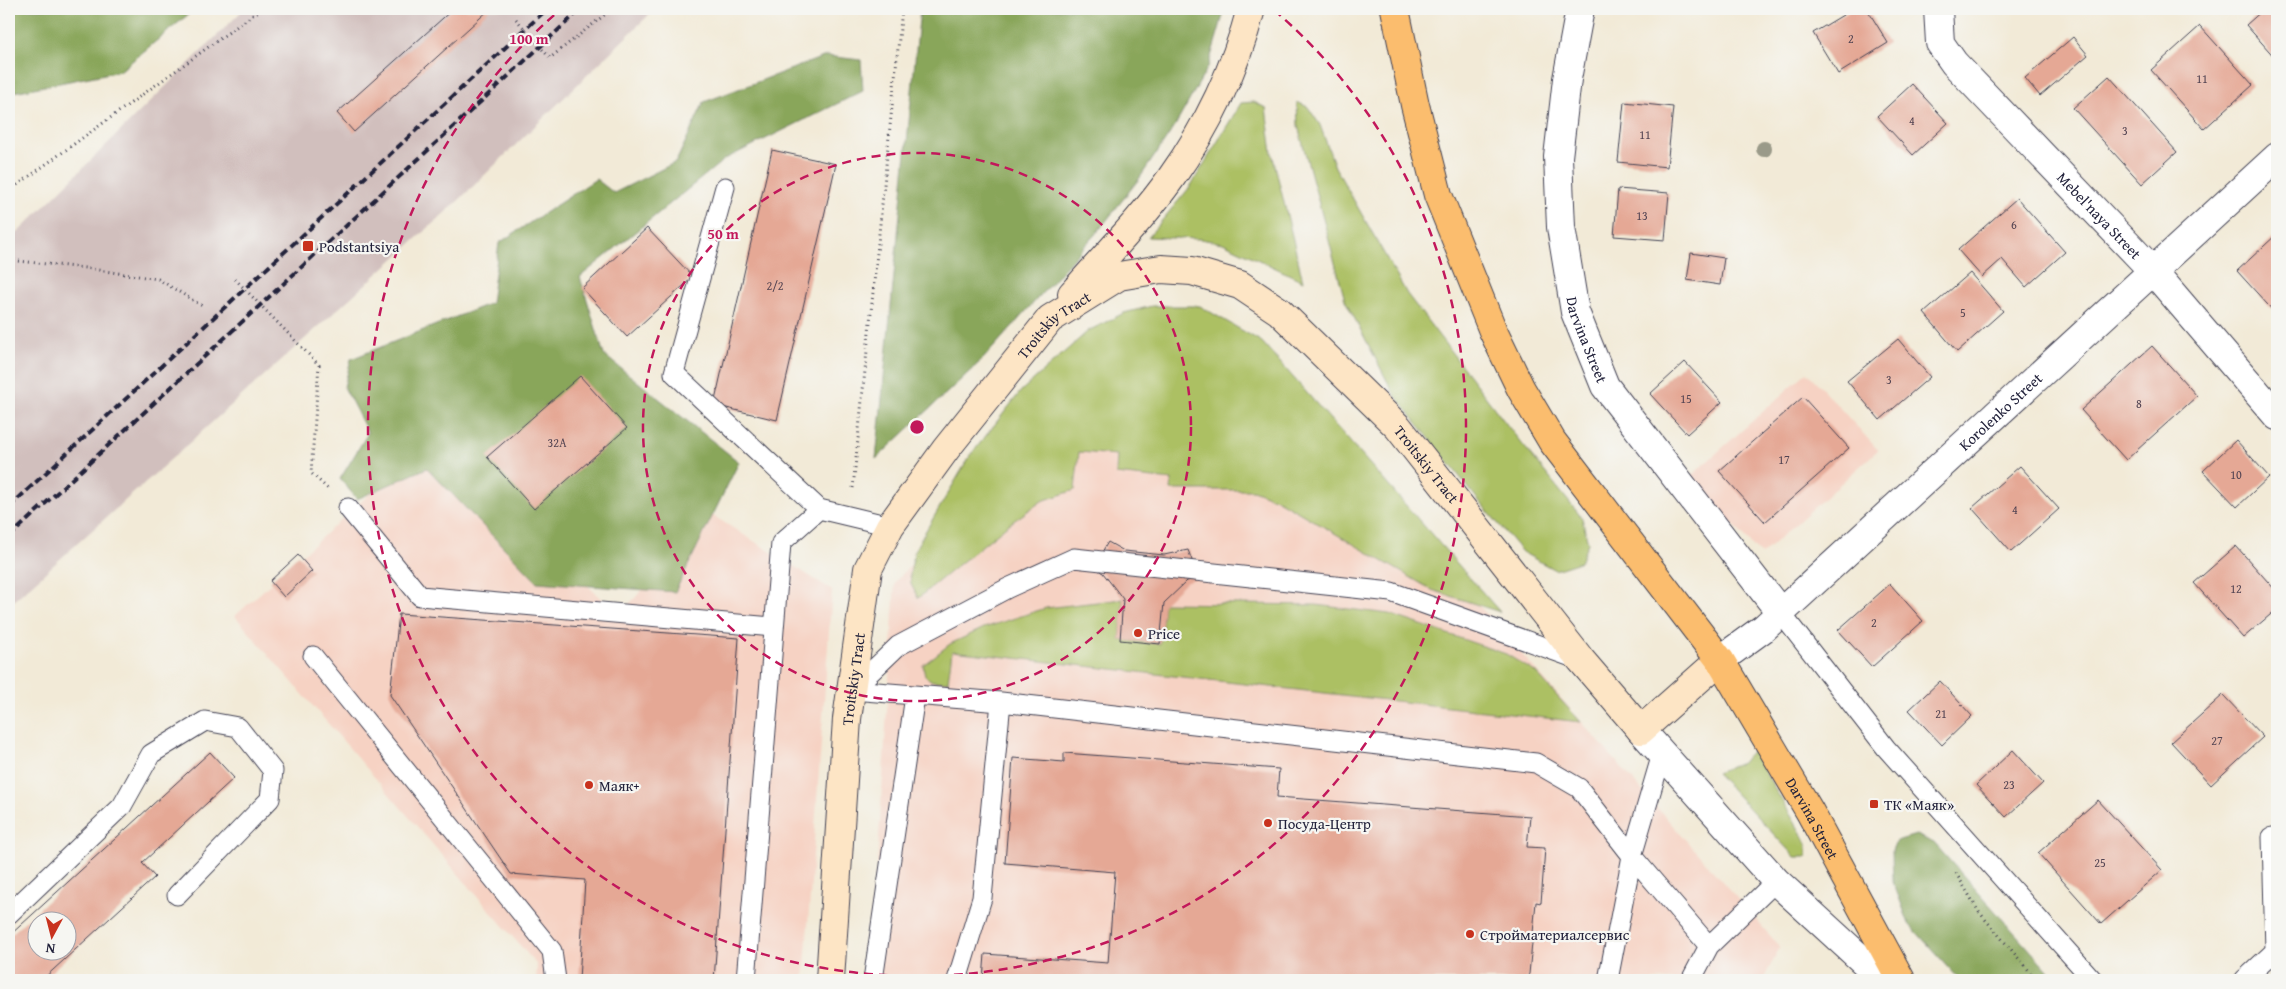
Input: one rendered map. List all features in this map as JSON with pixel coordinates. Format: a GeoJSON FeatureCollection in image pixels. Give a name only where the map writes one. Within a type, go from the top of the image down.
{"type":"FeatureCollection","features":[{"type":"Feature","properties":{"kind":"main road"},"geometry":{"type":"LineString","coordinates":[[1050,319],[1142,216],[1172,177],[1224,90],[1251,9]]}},
{"type":"Feature","properties":{"kind":"main road"},"geometry":{"type":"LineString","coordinates":[[1395,9],[1415,105],[1438,195],[1493,331],[1521,389],[1552,441],[1720,660],[1641,730]]}},
{"type":"Feature","properties":{"kind":"main road","name":"Troitskiy Tract"},"geometry":{"type":"LineString","coordinates":[[830,980],[847,719],[868,569],[890,526],[946,450],[1050,319],[1119,276],[1161,269],[1192,271],[1240,286],[1279,311],[1398,428],[1581,660],[1641,730]]}},
{"type":"Feature","properties":{"kind":"main road","name":"Darvina Street"},"geometry":{"type":"LineString","coordinates":[[1720,660],[1810,812],[1901,980]]}},
{"type":"Feature","properties":{"kind":"street","name":"Darvina Street"},"geometry":{"type":"LineString","coordinates":[[1580,9],[1567,79],[1558,157],[1561,227],[1575,312],[1605,386],[1780,612]]}},
{"type":"Feature","properties":{"kind":"street","name":"Mebel'naya Street"},"geometry":{"type":"LineString","coordinates":[[1938,9],[1940,43],[1954,63],[2153,271],[2277,416]]}},
{"type":"Feature","properties":{"kind":"street","name":"Korolenko Street"},"geometry":{"type":"LineString","coordinates":[[1720,660],[1764,628],[2277,157]]}},
{"type":"Feature","properties":{"kind":"street"},"geometry":{"type":"LineString","coordinates":[[1641,730],[1776,881],[1884,980]]}},
{"type":"Feature","properties":{"kind":"lane"},"geometry":{"type":"LineString","coordinates":[[725,187],[674,373],[819,509],[890,526]]}},
{"type":"Feature","properties":{"kind":"lane"},"geometry":{"type":"LineString","coordinates":[[348,508],[420,596],[773,627]]}},
{"type":"Feature","properties":{"kind":"lane"},"geometry":{"type":"LineString","coordinates":[[746,980],[781,542],[819,509]]}},
{"type":"Feature","properties":{"kind":"lane"},"geometry":{"type":"LineString","coordinates":[[852,690],[898,646],[1008,588],[1074,558],[1390,592],[1581,660]]}},
{"type":"Feature","properties":{"kind":"lane"},"geometry":{"type":"LineString","coordinates":[[1780,612],[1886,748],[2093,980]]}},
{"type":"Feature","properties":{"kind":"lane"},"geometry":{"type":"LineString","coordinates":[[313,656],[552,951],[556,980]]}},
{"type":"Feature","properties":{"kind":"lane"},"geometry":{"type":"LineString","coordinates":[[852,690],[1001,702],[1536,763],[1579,788],[1632,856],[1709,946]]}},
{"type":"Feature","properties":{"kind":"lane"},"geometry":{"type":"LineString","coordinates":[[873,980],[915,696]]}},
{"type":"Feature","properties":{"kind":"lane"},"geometry":{"type":"LineString","coordinates":[[957,980],[982,898],[1001,702]]}},
{"type":"Feature","properties":{"kind":"lane"},"geometry":{"type":"LineString","coordinates":[[9,914],[122,806],[151,754],[205,721],[238,727],[273,772],[270,799],[177,895]]}},
{"type":"Feature","properties":{"kind":"lane"},"geometry":{"type":"LineString","coordinates":[[1608,980],[1632,856],[1662,754]]}},
{"type":"Feature","properties":{"kind":"lane"},"geometry":{"type":"LineString","coordinates":[[2244,980],[2276,953],[2272,837]]}},
{"type":"Feature","properties":{"kind":"lane"},"geometry":{"type":"LineString","coordinates":[[1691,980],[1709,946],[1776,881]]}},
{"type":"Feature","properties":{"kind":"path"},"geometry":{"type":"LineString","coordinates":[[9,191],[261,9]]}},
{"type":"Feature","properties":{"kind":"path"},"geometry":{"type":"LineString","coordinates":[[516,19],[550,58],[612,9]]}},
{"type":"Feature","properties":{"kind":"path"},"geometry":{"type":"LineString","coordinates":[[850,516],[902,9]]}},
{"type":"Feature","properties":{"kind":"path"},"geometry":{"type":"LineString","coordinates":[[9,260],[85,268],[158,279],[204,307]]}},
{"type":"Feature","properties":{"kind":"path"},"geometry":{"type":"LineString","coordinates":[[235,279],[319,364],[311,473],[348,508]]}},
{"type":"Feature","properties":{"kind":"shaded area"},"geometry":{"type":"Polygon","coordinates":[[[244,9],[655,9],[458,201],[9,605],[9,241],[244,9]]]}},
{"type":"Feature","properties":{"kind":"shaded area"},"geometry":{"type":"Polygon","coordinates":[[[1807,372],[1878,450],[1761,555],[1690,477],[1807,372]]]}},
{"type":"Feature","properties":{"kind":"shaded area"},"geometry":{"type":"Polygon","coordinates":[[[1052,411],[1288,437],[1467,592],[1780,947],[1763,980],[870,980],[895,582],[1052,411]]]}},
{"type":"Feature","properties":{"kind":"shaded area"},"geometry":{"type":"Polygon","coordinates":[[[430,439],[619,615],[712,515],[832,590],[804,980],[536,980],[537,965],[235,616],[430,439]]]}},
{"type":"Feature","properties":{"kind":"green space"},"geometry":{"type":"Polygon","coordinates":[[[9,9],[195,9],[120,71],[9,93],[9,9]]]}},
{"type":"Feature","properties":{"kind":"green space"},"geometry":{"type":"Polygon","coordinates":[[[920,9],[1225,9],[1208,67],[1175,126],[1139,179],[1099,230],[983,359],[876,459],[920,9]]]}},
{"type":"Feature","properties":{"kind":"green space"},"geometry":{"type":"Polygon","coordinates":[[[826,56],[861,60],[863,91],[725,159],[580,277],[604,355],[739,462],[675,592],[537,582],[427,468],[357,499],[340,479],[368,433],[344,387],[351,359],[491,303],[499,243],[596,179],[614,193],[676,162],[704,102],[826,56]]]}},
{"type":"Feature","properties":{"kind":"green space"},"geometry":{"type":"Polygon","coordinates":[[[1254,102],[1266,108],[1272,153],[1303,281],[1223,243],[1200,239],[1148,237],[1190,187],[1241,103],[1254,102]]]}},
{"type":"Feature","properties":{"kind":"green space"},"geometry":{"type":"Polygon","coordinates":[[[1297,102],[1308,107],[1320,125],[1335,167],[1407,294],[1514,434],[1582,518],[1588,543],[1580,562],[1555,570],[1522,552],[1394,394],[1345,300],[1298,126],[1297,102]]]}},
{"type":"Feature","properties":{"kind":"green space"},"geometry":{"type":"Polygon","coordinates":[[[1152,306],[1200,306],[1262,342],[1500,612],[1432,590],[1276,499],[1253,490],[1171,490],[1172,480],[1116,474],[1117,455],[1079,452],[1075,490],[1042,501],[1005,527],[918,598],[911,584],[910,573],[915,549],[970,456],[1021,391],[1088,331],[1124,313],[1152,306]]]}},
{"type":"Feature","properties":{"kind":"green space"},"geometry":{"type":"Polygon","coordinates":[[[1123,599],[1120,640],[1160,644],[1164,603],[1316,605],[1389,614],[1506,654],[1535,672],[1581,722],[952,651],[948,682],[932,681],[925,676],[923,665],[950,644],[984,628],[1046,608],[1123,599]]]}},
{"type":"Feature","properties":{"kind":"green space"},"geometry":{"type":"Polygon","coordinates":[[[1752,750],[1807,843],[1807,857],[1795,857],[1716,773],[1742,763],[1752,750]]]}},
{"type":"Feature","properties":{"kind":"green space"},"geometry":{"type":"Polygon","coordinates":[[[1916,835],[1934,843],[2057,980],[1960,980],[1909,924],[1893,882],[1892,850],[1896,841],[1916,835]]]}},
{"type":"Feature","properties":{"kind":"building"},"geometry":{"type":"Polygon","coordinates":[[[453,9],[490,9],[354,132],[337,113],[453,9]]]}},
{"type":"Feature","properties":{"kind":"building"},"geometry":{"type":"Polygon","coordinates":[[[1853,9],[1867,9],[1888,43],[1838,74],[1813,33],[1853,9]]]}},
{"type":"Feature","properties":{"kind":"building"},"geometry":{"type":"Polygon","coordinates":[[[2264,9],[2277,9],[2277,60],[2246,25],[2264,9]]]}},
{"type":"Feature","properties":{"kind":"building"},"geometry":{"type":"Polygon","coordinates":[[[2200,26],[2253,85],[2204,129],[2151,70],[2200,26]]]}},
{"type":"Feature","properties":{"kind":"building"},"geometry":{"type":"Polygon","coordinates":[[[2073,37],[2088,55],[2040,96],[2025,78],[2073,37]]]}},
{"type":"Feature","properties":{"kind":"building"},"geometry":{"type":"Polygon","coordinates":[[[2109,76],[2177,152],[2142,184],[2073,108],[2109,76]]]}},
{"type":"Feature","properties":{"kind":"building"},"geometry":{"type":"Polygon","coordinates":[[[1912,84],[1948,123],[1913,155],[1877,116],[1912,84]]]}},
{"type":"Feature","properties":{"kind":"building"},"geometry":{"type":"Polygon","coordinates":[[[1624,102],[1673,107],[1667,167],[1618,162],[1624,102]]]}},
{"type":"Feature","properties":{"kind":"building"},"geometry":{"type":"Polygon","coordinates":[[[772,150],[836,164],[777,420],[714,405],[772,150]]]}},
{"type":"Feature","properties":{"kind":"building"},"geometry":{"type":"Polygon","coordinates":[[[1618,189],[1669,193],[1665,240],[1614,236],[1618,189]]]}},
{"type":"Feature","properties":{"kind":"building"},"geometry":{"type":"Polygon","coordinates":[[[2017,198],[2065,252],[2026,287],[2002,259],[1982,277],[1958,250],[2017,198]]]}},
{"type":"Feature","properties":{"kind":"building"},"geometry":{"type":"Polygon","coordinates":[[[647,228],[693,277],[627,337],[582,288],[647,228]]]}},
{"type":"Feature","properties":{"kind":"building"},"geometry":{"type":"Polygon","coordinates":[[[2277,234],[2277,315],[2237,271],[2277,234]]]}},
{"type":"Feature","properties":{"kind":"building"},"geometry":{"type":"Polygon","coordinates":[[[1691,253],[1724,258],[1720,285],[1687,280],[1691,253]]]}},
{"type":"Feature","properties":{"kind":"building"},"geometry":{"type":"Polygon","coordinates":[[[1970,273],[2003,311],[1957,352],[1924,313],[1970,273]]]}},
{"type":"Feature","properties":{"kind":"building"},"geometry":{"type":"Polygon","coordinates":[[[1898,339],[1930,377],[1880,420],[1847,381],[1898,339]]]}},
{"type":"Feature","properties":{"kind":"building"},"geometry":{"type":"Polygon","coordinates":[[[2152,346],[2197,396],[2126,460],[2081,410],[2152,346]]]}},
{"type":"Feature","properties":{"kind":"building"},"geometry":{"type":"Polygon","coordinates":[[[1685,362],[1722,402],[1687,434],[1650,394],[1685,362]]]}},
{"type":"Feature","properties":{"kind":"building"},"geometry":{"type":"Polygon","coordinates":[[[580,376],[627,428],[534,509],[487,457],[580,376]]]}},
{"type":"Feature","properties":{"kind":"building"},"geometry":{"type":"Polygon","coordinates":[[[1803,397],[1849,448],[1765,522],[1719,471],[1803,397]]]}},
{"type":"Feature","properties":{"kind":"building"},"geometry":{"type":"Polygon","coordinates":[[[2236,440],[2269,477],[2237,507],[2203,471],[2236,440]]]}},
{"type":"Feature","properties":{"kind":"building"},"geometry":{"type":"Polygon","coordinates":[[[2020,466],[2059,509],[2011,552],[1972,508],[2020,466]]]}},
{"type":"Feature","properties":{"kind":"building"},"geometry":{"type":"Polygon","coordinates":[[[1108,542],[1124,551],[1164,555],[1188,550],[1199,578],[1187,581],[1164,603],[1160,644],[1120,640],[1123,599],[1103,573],[1093,567],[1108,542]]]}},
{"type":"Feature","properties":{"kind":"building"},"geometry":{"type":"Polygon","coordinates":[[[2236,546],[2277,592],[2277,609],[2243,638],[2194,583],[2236,546]]]}},
{"type":"Feature","properties":{"kind":"building"},"geometry":{"type":"Polygon","coordinates":[[[298,555],[312,571],[284,597],[270,581],[298,555]]]}},
{"type":"Feature","properties":{"kind":"building"},"geometry":{"type":"Polygon","coordinates":[[[1890,584],[1923,621],[1872,667],[1838,630],[1890,584]]]}},
{"type":"Feature","properties":{"kind":"building","name":"Маяк+"},"geometry":{"type":"Polygon","coordinates":[[[399,614],[739,638],[714,980],[579,980],[585,880],[511,874],[390,695],[399,614]]]}},
{"type":"Feature","properties":{"kind":"building"},"geometry":{"type":"Polygon","coordinates":[[[1940,681],[1972,716],[1942,745],[1909,710],[1940,681]]]}},
{"type":"Feature","properties":{"kind":"building"},"geometry":{"type":"Polygon","coordinates":[[[2223,695],[2263,737],[2211,785],[2171,742],[2223,695]]]}},
{"type":"Feature","properties":{"kind":"building"},"geometry":{"type":"Polygon","coordinates":[[[2013,750],[2043,783],[2006,817],[1976,785],[2013,750]]]}},
{"type":"Feature","properties":{"kind":"building"},"geometry":{"type":"Polygon","coordinates":[[[210,752],[234,778],[142,863],[155,877],[78,947],[78,912],[35,912],[210,752]]]}},
{"type":"Feature","properties":{"kind":"building"},"geometry":{"type":"Polygon","coordinates":[[[1064,753],[1279,769],[1277,797],[1530,816],[1527,847],[1545,848],[1541,903],[1536,902],[1529,974],[1525,980],[983,980],[985,954],[1108,963],[1115,872],[1005,863],[1013,758],[1064,762],[1064,753]]]}},
{"type":"Feature","properties":{"kind":"building"},"geometry":{"type":"Polygon","coordinates":[[[2098,800],[2162,870],[2101,924],[2038,853],[2098,800]]]}},
{"type":"Feature","properties":{"kind":"building"},"geometry":{"type":"Polygon","coordinates":[[[28,919],[28,962],[62,962],[42,980],[9,980],[9,936],[28,919]]]}},
{"type":"Feature","properties":{"kind":"railway"},"geometry":{"type":"LineString","coordinates":[[9,507],[547,9]]}},
{"type":"Feature","properties":{"kind":"railway"},"geometry":{"type":"LineString","coordinates":[[9,537],[581,9]]}},
{"type":"Feature","properties":{"kind":"place","name":"Podstantsiya"},"geometry":{"type":"Point","coordinates":[308,246]}},
{"type":"Feature","properties":{"kind":"place","name":"Price"},"geometry":{"type":"Point","coordinates":[1138,633]}},
{"type":"Feature","properties":{"kind":"place","name":"Маяк+"},"geometry":{"type":"Point","coordinates":[589,785]}},
{"type":"Feature","properties":{"kind":"place","name":"ТК «Маяк»"},"geometry":{"type":"Point","coordinates":[1874,804]}},
{"type":"Feature","properties":{"kind":"place","name":"Посуда-Центр"},"geometry":{"type":"Point","coordinates":[1268,823]}},
{"type":"Feature","properties":{"kind":"place","name":"Стройматериалсервис"},"geometry":{"type":"Point","coordinates":[1470,934]}}]}
